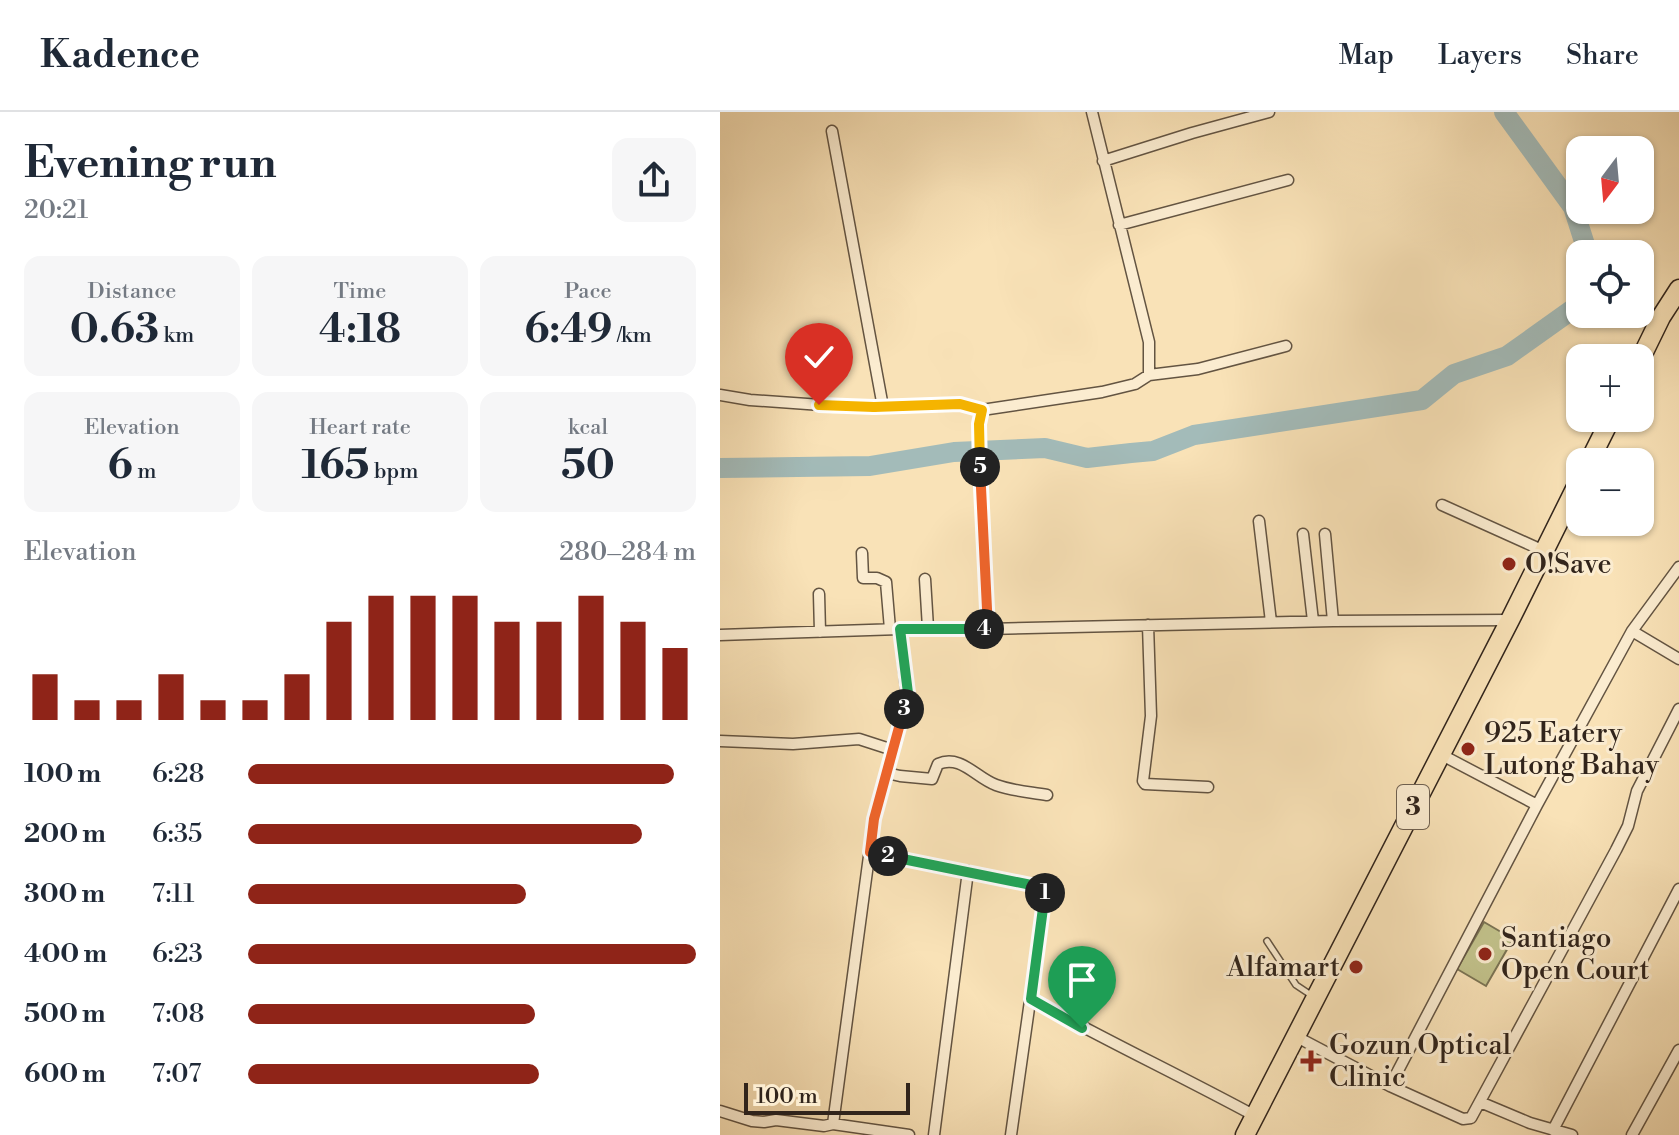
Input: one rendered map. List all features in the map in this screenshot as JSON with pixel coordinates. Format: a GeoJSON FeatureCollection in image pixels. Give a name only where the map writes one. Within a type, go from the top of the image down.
{"type":"FeatureCollection","features":[{"type":"Feature","properties":{"kind":"highway"},"geometry":{"type":"LineString","coordinates":[[1648,344],[1679,289]]}},
{"type":"Feature","properties":{"kind":"highway","name":"3"},"geometry":{"type":"LineString","coordinates":[[1245,1135],[1566,507]]}},
{"type":"Feature","properties":{"kind":"street"},"geometry":{"type":"LineString","coordinates":[[1092,112],[1149,342],[1149,375]]}},
{"type":"Feature","properties":{"kind":"street"},"geometry":{"type":"LineString","coordinates":[[1103,161],[1269,112]]}},
{"type":"Feature","properties":{"kind":"street"},"geometry":{"type":"LineString","coordinates":[[832,131],[883,407]]}},
{"type":"Feature","properties":{"kind":"street"},"geometry":{"type":"LineString","coordinates":[[1119,225],[1288,180]]}},
{"type":"Feature","properties":{"kind":"street"},"geometry":{"type":"LineString","coordinates":[[720,395],[791,404],[883,407],[960,404],[982,410],[1102,392],[1135,384],[1149,375],[1198,369],[1286,346]]}},
{"type":"Feature","properties":{"kind":"street"},"geometry":{"type":"LineString","coordinates":[[982,410],[979,444],[988,629]]}},
{"type":"Feature","properties":{"kind":"street"},"geometry":{"type":"LineString","coordinates":[[1442,505],[1544,551]]}},
{"type":"Feature","properties":{"kind":"street"},"geometry":{"type":"LineString","coordinates":[[1259,521],[1271,622]]}},
{"type":"Feature","properties":{"kind":"street"},"geometry":{"type":"LineString","coordinates":[[1303,534],[1313,621]]}},
{"type":"Feature","properties":{"kind":"street"},"geometry":{"type":"LineString","coordinates":[[1325,534],[1333,621]]}},
{"type":"Feature","properties":{"kind":"street"},"geometry":{"type":"LineString","coordinates":[[833,1124],[874,819],[907,699],[886,582],[863,578],[862,553]]}},
{"type":"Feature","properties":{"kind":"street"},"geometry":{"type":"LineString","coordinates":[[1390,1086],[1632,631],[1679,567]]}},
{"type":"Feature","properties":{"kind":"street"},"geometry":{"type":"LineString","coordinates":[[925,579],[928,628]]}},
{"type":"Feature","properties":{"kind":"street"},"geometry":{"type":"LineString","coordinates":[[819,594],[820,632]]}},
{"type":"Feature","properties":{"kind":"street"},"geometry":{"type":"LineString","coordinates":[[720,635],[928,628],[1510,620]]}},
{"type":"Feature","properties":{"kind":"street"},"geometry":{"type":"LineString","coordinates":[[1148,625],[1151,716],[1143,781],[1145,784],[1208,787]]}},
{"type":"Feature","properties":{"kind":"street"},"geometry":{"type":"LineString","coordinates":[[1632,631],[1679,659]]}},
{"type":"Feature","properties":{"kind":"street"},"geometry":{"type":"LineString","coordinates":[[1295,1036],[1390,1086],[1463,1119],[1471,1118],[1616,850],[1628,826],[1637,791],[1679,709]]}},
{"type":"Feature","properties":{"kind":"street"},"geometry":{"type":"LineString","coordinates":[[720,741],[793,744],[859,739],[893,750]]}},
{"type":"Feature","properties":{"kind":"street"},"geometry":{"type":"LineString","coordinates":[[1440,754],[1537,805]]}},
{"type":"Feature","properties":{"kind":"street"},"geometry":{"type":"LineString","coordinates":[[887,773],[932,779],[938,764],[950,761],[963,764],[993,784],[1047,795]]}},
{"type":"Feature","properties":{"kind":"street"},"geometry":{"type":"LineString","coordinates":[[870,852],[1046,888],[1011,1135]]}},
{"type":"Feature","properties":{"kind":"street"},"geometry":{"type":"LineString","coordinates":[[934,1135],[968,871]]}},
{"type":"Feature","properties":{"kind":"street"},"geometry":{"type":"LineString","coordinates":[[1553,1130],[1679,889]]}},
{"type":"Feature","properties":{"kind":"street"},"geometry":{"type":"LineString","coordinates":[[1031,999],[1255,1116]]}},
{"type":"Feature","properties":{"kind":"street"},"geometry":{"type":"LineString","coordinates":[[1632,1135],[1679,1050]]}},
{"type":"Feature","properties":{"kind":"street"},"geometry":{"type":"LineString","coordinates":[[1480,1102],[1504,1114],[1572,1135]]}},
{"type":"Feature","properties":{"kind":"street"},"geometry":{"type":"LineString","coordinates":[[720,1111],[752,1121],[833,1124],[909,1135]]}},
{"type":"Feature","properties":{"kind":"lane"},"geometry":{"type":"LineString","coordinates":[[1267,941],[1296,985],[1315,997]]}},
{"type":"Feature","properties":{"kind":"green space","name":"Santiago Open Court"},"geometry":{"type":"Polygon","coordinates":[[[1484,922],[1513,939],[1486,986],[1457,969],[1484,922]]]}},
{"type":"Feature","properties":{"kind":"waterway"},"geometry":{"type":"LineString","coordinates":[[1504,112],[1573,207],[1584,240]]}},
{"type":"Feature","properties":{"kind":"waterway"},"geometry":{"type":"LineString","coordinates":[[720,468],[870,466],[954,452],[1045,448],[1087,458],[1153,451],[1194,435],[1422,400],[1454,374],[1507,356],[1566,314]]}},
{"type":"Feature","properties":{"kind":"place","name":"O!Save"},"geometry":{"type":"Point","coordinates":[1509,564]}},
{"type":"Feature","properties":{"kind":"place","name":"925 Eatery Lutong Bahay"},"geometry":{"type":"Point","coordinates":[1468,749]}},
{"type":"Feature","properties":{"kind":"place","name":"Santiago Open Court"},"geometry":{"type":"Point","coordinates":[1485,954]}},
{"type":"Feature","properties":{"kind":"place","name":"Alfamart"},"geometry":{"type":"Point","coordinates":[1356,967]}},
{"type":"Feature","properties":{"kind":"place","name":"Gozun Optical Clinic"},"geometry":{"type":"Point","coordinates":[1311,1061]}},
{"type":"Feature","properties":{"kind":"route"},"geometry":{"type":"LineString","coordinates":[[819,405],[883,407],[966,404],[982,410],[979,444],[988,629],[900,629],[908,693],[874,819],[870,852],[1046,888],[1031,999],[1082,1028]]}}]}
